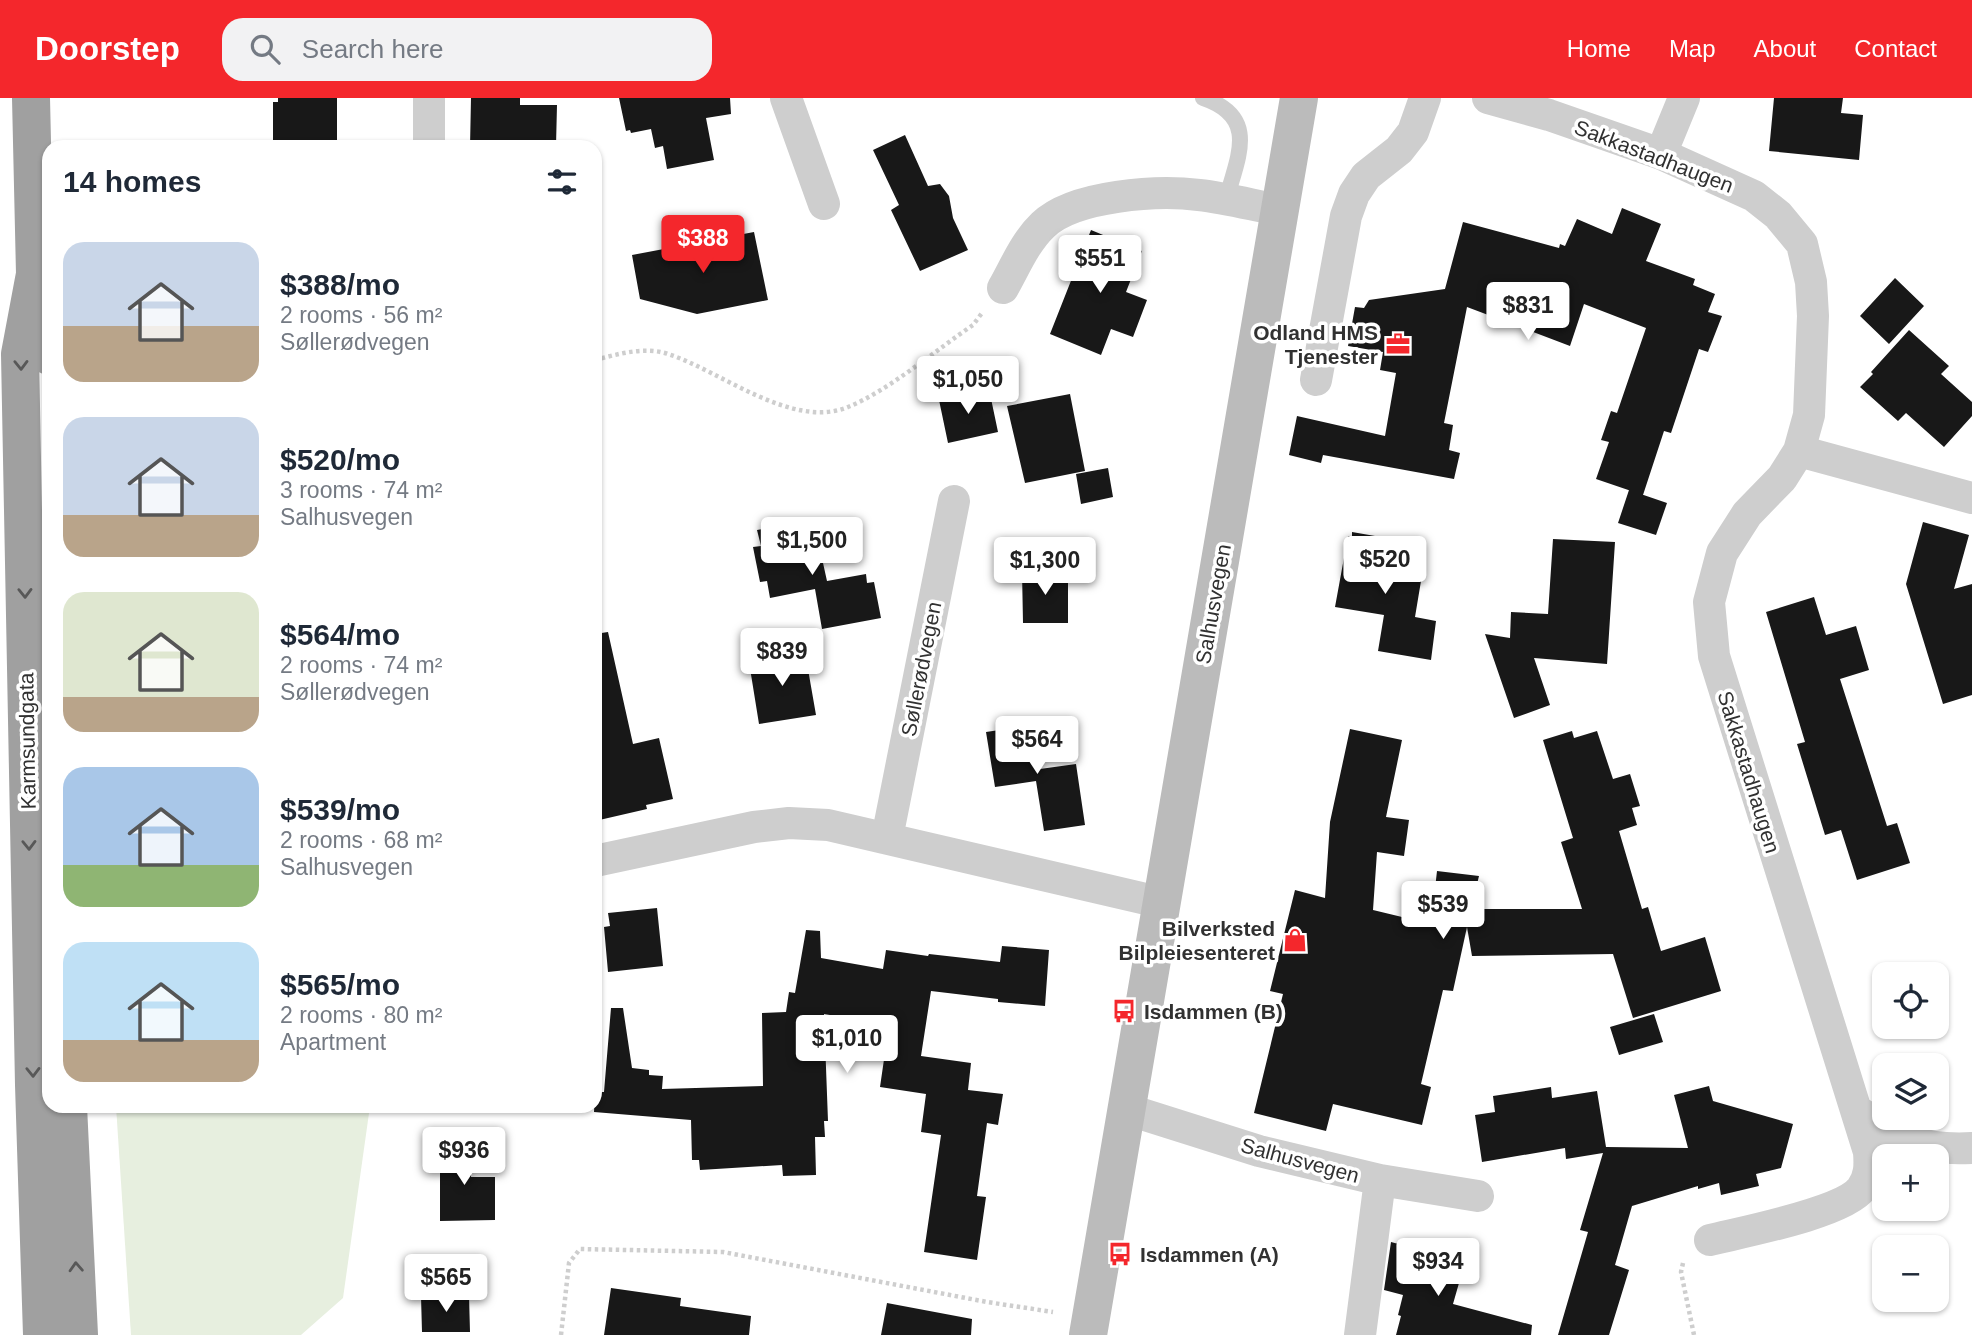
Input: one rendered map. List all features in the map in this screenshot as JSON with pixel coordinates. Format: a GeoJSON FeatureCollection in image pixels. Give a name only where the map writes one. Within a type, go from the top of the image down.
{"type":"FeatureCollection","features":[{"type":"Feature","properties":{"kind":"highway","name":"Karmsundgata"},"geometry":{"type":"LineString","coordinates":[[30,98],[35,274],[42,315]]}},
{"type":"Feature","properties":{"kind":"highway","name":"Karmsundgata"},"geometry":{"type":"LineString","coordinates":[[35,274],[20,354],[33,1086],[42,1335]]}},
{"type":"Feature","properties":{"kind":"highway"},"geometry":{"type":"LineString","coordinates":[[68,1113],[79,1335]]}},
{"type":"Feature","properties":{"kind":"main road","name":"Salhusvegen"},"geometry":{"type":"LineString","coordinates":[[1088,1335],[1299,98]]}},
{"type":"Feature","properties":{"kind":"street"},"geometry":{"type":"LineString","coordinates":[[429,98],[429,140]]}},
{"type":"Feature","properties":{"kind":"street"},"geometry":{"type":"LineString","coordinates":[[786,98],[824,204]]}},
{"type":"Feature","properties":{"kind":"street"},"geometry":{"type":"LineString","coordinates":[[1316,380],[1346,216],[1354,194],[1366,176],[1399,150],[1413,132],[1425,98]]}},
{"type":"Feature","properties":{"kind":"street","name":"Sakkastadhaugen"},"geometry":{"type":"LineString","coordinates":[[1488,98],[1661,154],[1754,196],[1778,215],[1802,244],[1811,282],[1813,316],[1809,415],[1800,451],[1782,478],[1747,514],[1722,553],[1709,602],[1714,656],[1869,1152],[1870,1171],[1861,1190],[1845,1201],[1805,1216],[1710,1240]]}},
{"type":"Feature","properties":{"kind":"street"},"geometry":{"type":"LineString","coordinates":[[1661,154],[1684,98]]}},
{"type":"Feature","properties":{"kind":"street"},"geometry":{"type":"LineString","coordinates":[[1003,288],[1027,245],[1043,225],[1058,213],[1083,203],[1133,195],[1197,195],[1279,210]]}},
{"type":"Feature","properties":{"kind":"street"},"geometry":{"type":"LineString","coordinates":[[1800,451],[1972,498]]}},
{"type":"Feature","properties":{"kind":"street","name":"Søllerødvegen"},"geometry":{"type":"LineString","coordinates":[[887,838],[954,501]]}},
{"type":"Feature","properties":{"kind":"street"},"geometry":{"type":"LineString","coordinates":[[602,860],[754,827],[789,823],[828,825],[1163,903]]}},
{"type":"Feature","properties":{"kind":"street","name":"Salhusvegen"},"geometry":{"type":"LineString","coordinates":[[1126,1109],[1259,1151],[1380,1180],[1478,1196]]}},
{"type":"Feature","properties":{"kind":"street"},"geometry":{"type":"LineString","coordinates":[[1856,1110],[1891,1133],[1918,1145],[1972,1148]]}},
{"type":"Feature","properties":{"kind":"street"},"geometry":{"type":"LineString","coordinates":[[1360,1335],[1380,1180]]}},
{"type":"Feature","properties":{"kind":"lane"},"geometry":{"type":"LineString","coordinates":[[1203,98],[1217,103],[1233,115],[1239,131],[1240,148],[1226,200]]}},
{"type":"Feature","properties":{"kind":"path"},"geometry":{"type":"LineString","coordinates":[[602,359],[641,351],[667,353],[786,407],[820,414],[847,408],[876,392],[972,325],[1003,288]]}},
{"type":"Feature","properties":{"kind":"path"},"geometry":{"type":"LineString","coordinates":[[1694,1335],[1681,1272],[1685,1251],[1694,1244],[1710,1240]]}},
{"type":"Feature","properties":{"kind":"path"},"geometry":{"type":"LineString","coordinates":[[561,1335],[569,1263],[580,1249],[723,1252],[1053,1312]]}},
{"type":"Feature","properties":{"kind":"green space"},"geometry":{"type":"Polygon","coordinates":[[[116,1113],[369,1113],[343,1298],[301,1335],[131,1335],[116,1113]]]}},
{"type":"Feature","properties":{"kind":"building"},"geometry":{"type":"Polygon","coordinates":[[[278,98],[337,98],[337,140],[273,140],[273,102],[278,102],[278,98]]]}},
{"type":"Feature","properties":{"kind":"building"},"geometry":{"type":"Polygon","coordinates":[[[471,98],[520,98],[520,105],[557,105],[556,140],[470,140],[471,98]]]}},
{"type":"Feature","properties":{"kind":"building"},"geometry":{"type":"Polygon","coordinates":[[[619,98],[730,98],[731,114],[706,118],[714,160],[667,169],[663,146],[655,148],[651,129],[631,133],[630,130],[626,131],[619,98]]]}},
{"type":"Feature","properties":{"kind":"building"},"geometry":{"type":"Polygon","coordinates":[[[1774,98],[1843,98],[1841,113],[1863,115],[1859,160],[1769,151],[1774,98]]]}},
{"type":"Feature","properties":{"kind":"building"},"geometry":{"type":"Polygon","coordinates":[[[905,135],[928,186],[940,184],[949,196],[953,218],[968,250],[920,271],[891,210],[899,205],[873,150],[905,135]]]}},
{"type":"Feature","properties":{"kind":"building"},"geometry":{"type":"Polygon","coordinates":[[[1622,208],[1661,224],[1646,261],[1695,279],[1693,285],[1715,294],[1708,312],[1722,316],[1708,352],[1699,349],[1671,433],[1664,431],[1643,495],[1596,479],[1609,442],[1601,440],[1611,411],[1617,413],[1646,328],[1584,304],[1570,346],[1467,307],[1444,423],[1453,425],[1449,450],[1460,453],[1454,479],[1323,455],[1321,463],[1289,455],[1297,416],[1385,436],[1396,373],[1380,370],[1383,352],[1348,346],[1355,307],[1364,308],[1369,300],[1445,289],[1463,222],[1559,248],[1560,244],[1565,246],[1577,219],[1612,234],[1622,208]]]}},
{"type":"Feature","properties":{"kind":"building"},"geometry":{"type":"Polygon","coordinates":[[[1091,230],[1142,251],[1126,292],[1147,300],[1133,337],[1111,329],[1101,355],[1050,334],[1091,230]]]}},
{"type":"Feature","properties":{"kind":"building"},"geometry":{"type":"Polygon","coordinates":[[[754,232],[768,300],[697,314],[640,299],[632,255],[754,232]]]}},
{"type":"Feature","properties":{"kind":"building"},"geometry":{"type":"Polygon","coordinates":[[[1895,278],[1924,306],[1889,344],[1860,316],[1895,278]]]}},
{"type":"Feature","properties":{"kind":"building"},"geometry":{"type":"Polygon","coordinates":[[[1909,330],[1949,366],[1941,374],[1972,402],[1972,416],[1944,447],[1906,413],[1898,421],[1860,387],[1909,330]]]}},
{"type":"Feature","properties":{"kind":"building"},"geometry":{"type":"Polygon","coordinates":[[[989,389],[998,432],[948,443],[939,400],[989,389]]]}},
{"type":"Feature","properties":{"kind":"building"},"geometry":{"type":"Polygon","coordinates":[[[1070,394],[1085,471],[1025,483],[1007,406],[1070,394]]]}},
{"type":"Feature","properties":{"kind":"building"},"geometry":{"type":"Polygon","coordinates":[[[1108,468],[1113,497],[1081,504],[1076,474],[1108,468]]]}},
{"type":"Feature","properties":{"kind":"building"},"geometry":{"type":"Polygon","coordinates":[[[1629,490],[1667,503],[1656,535],[1618,523],[1629,490]]]}},
{"type":"Feature","properties":{"kind":"building"},"geometry":{"type":"Polygon","coordinates":[[[803,521],[810,556],[821,554],[827,581],[866,574],[867,583],[874,582],[881,618],[822,629],[815,589],[770,598],[767,581],[760,582],[753,547],[761,546],[757,530],[803,521]]]}},
{"type":"Feature","properties":{"kind":"building"},"geometry":{"type":"Polygon","coordinates":[[[1923,522],[1969,535],[1954,589],[1972,584],[1972,695],[1943,704],[1906,584],[1923,522]]]}},
{"type":"Feature","properties":{"kind":"building"},"geometry":{"type":"Polygon","coordinates":[[[1352,532],[1398,540],[1392,575],[1421,581],[1415,617],[1436,621],[1431,660],[1378,651],[1384,615],[1335,607],[1348,536],[1352,536],[1352,532]]]}},
{"type":"Feature","properties":{"kind":"building"},"geometry":{"type":"Polygon","coordinates":[[[1553,539],[1615,542],[1607,664],[1534,658],[1550,705],[1514,718],[1485,634],[1510,638],[1511,612],[1548,614],[1553,539]]]}},
{"type":"Feature","properties":{"kind":"building"},"geometry":{"type":"Polygon","coordinates":[[[1068,570],[1068,623],[1023,623],[1022,571],[1068,570]]]}},
{"type":"Feature","properties":{"kind":"building"},"geometry":{"type":"Polygon","coordinates":[[[1814,597],[1826,635],[1856,626],[1869,670],[1840,679],[1887,826],[1897,823],[1910,863],[1857,880],[1841,830],[1825,835],[1797,744],[1805,742],[1766,612],[1814,597]]]}},
{"type":"Feature","properties":{"kind":"building"},"geometry":{"type":"Polygon","coordinates":[[[608,632],[633,744],[659,738],[673,799],[646,805],[647,809],[602,819],[602,633],[608,632]]]}},
{"type":"Feature","properties":{"kind":"building"},"geometry":{"type":"Polygon","coordinates":[[[805,652],[816,715],[759,724],[749,662],[805,652]]]}},
{"type":"Feature","properties":{"kind":"building"},"geometry":{"type":"Polygon","coordinates":[[[1033,725],[1040,769],[1076,764],[1085,825],[1044,831],[1036,781],[995,787],[986,732],[1033,725]]]}},
{"type":"Feature","properties":{"kind":"building"},"geometry":{"type":"Polygon","coordinates":[[[1350,729],[1402,740],[1386,817],[1409,820],[1404,856],[1377,852],[1373,910],[1431,924],[1437,871],[1479,876],[1471,909],[1582,909],[1561,842],[1573,838],[1543,740],[1572,731],[1574,738],[1597,731],[1613,779],[1630,774],[1640,806],[1632,808],[1637,825],[1619,831],[1642,909],[1648,907],[1661,951],[1705,937],[1721,991],[1633,1018],[1613,954],[1472,956],[1467,927],[1453,991],[1443,990],[1421,1084],[1431,1087],[1422,1125],[1333,1104],[1326,1131],[1254,1113],[1283,994],[1270,991],[1295,890],[1325,898],[1330,822],[1350,729]]]}},
{"type":"Feature","properties":{"kind":"building"},"geometry":{"type":"Polygon","coordinates":[[[657,908],[663,966],[608,972],[604,927],[610,926],[608,913],[657,908]]]}},
{"type":"Feature","properties":{"kind":"building"},"geometry":{"type":"Polygon","coordinates":[[[806,930],[820,931],[821,958],[883,969],[886,950],[1000,962],[1002,946],[1049,950],[1045,1006],[998,1002],[998,999],[931,991],[921,1056],[971,1063],[968,1090],[1003,1094],[998,1125],[987,1123],[977,1196],[986,1197],[977,1260],[924,1252],[941,1135],[921,1132],[926,1094],[880,1087],[889,1025],[824,1014],[828,1121],[824,1121],[825,1137],[815,1137],[816,1175],[783,1176],[782,1165],[700,1170],[699,1160],[692,1160],[691,1120],[602,1113],[611,1008],[623,1008],[632,1068],[649,1070],[649,1075],[663,1076],[662,1089],[763,1086],[762,1013],[786,1012],[789,992],[795,993],[806,930]]]}},
{"type":"Feature","properties":{"kind":"building"},"geometry":{"type":"Polygon","coordinates":[[[1654,1014],[1663,1042],[1619,1055],[1610,1027],[1654,1014]]]}},
{"type":"Feature","properties":{"kind":"building"},"geometry":{"type":"Polygon","coordinates":[[[1709,1086],[1713,1101],[1793,1124],[1781,1168],[1756,1174],[1759,1186],[1721,1195],[1719,1183],[1698,1189],[1698,1186],[1632,1206],[1615,1265],[1629,1270],[1609,1335],[1558,1335],[1588,1232],[1580,1230],[1603,1153],[1566,1159],[1565,1148],[1482,1162],[1475,1115],[1495,1112],[1493,1096],[1551,1087],[1552,1098],[1597,1091],[1606,1147],[1688,1148],[1674,1095],[1709,1086]]]}},
{"type":"Feature","properties":{"kind":"building"},"geometry":{"type":"Polygon","coordinates":[[[471,1144],[471,1177],[495,1177],[495,1220],[440,1221],[440,1145],[471,1144]]]}},
{"type":"Feature","properties":{"kind":"building"},"geometry":{"type":"Polygon","coordinates":[[[1391,1242],[1465,1262],[1453,1304],[1532,1325],[1531,1335],[1396,1335],[1403,1295],[1384,1290],[1391,1242]]]}},
{"type":"Feature","properties":{"kind":"building"},"geometry":{"type":"Polygon","coordinates":[[[611,1288],[681,1298],[680,1306],[751,1316],[749,1335],[604,1335],[611,1288]]]}},
{"type":"Feature","properties":{"kind":"building"},"geometry":{"type":"Polygon","coordinates":[[[469,1295],[470,1332],[422,1332],[421,1296],[469,1295]]]}},
{"type":"Feature","properties":{"kind":"building"},"geometry":{"type":"Polygon","coordinates":[[[887,1303],[972,1319],[971,1335],[881,1335],[887,1303]]]}},
{"type":"Feature","properties":{"kind":"place","name":"Odland HMS Tjenester"},"geometry":{"type":"Point","coordinates":[1398,344]}},
{"type":"Feature","properties":{"kind":"place","name":"Bilverksted Bilpleiesenteret"},"geometry":{"type":"Point","coordinates":[1295,940]}},
{"type":"Feature","properties":{"kind":"place","name":"Isdammen (B)"},"geometry":{"type":"Point","coordinates":[1124,1011]}},
{"type":"Feature","properties":{"kind":"place","name":"Isdammen (A)"},"geometry":{"type":"Point","coordinates":[1120,1254]}}]}
